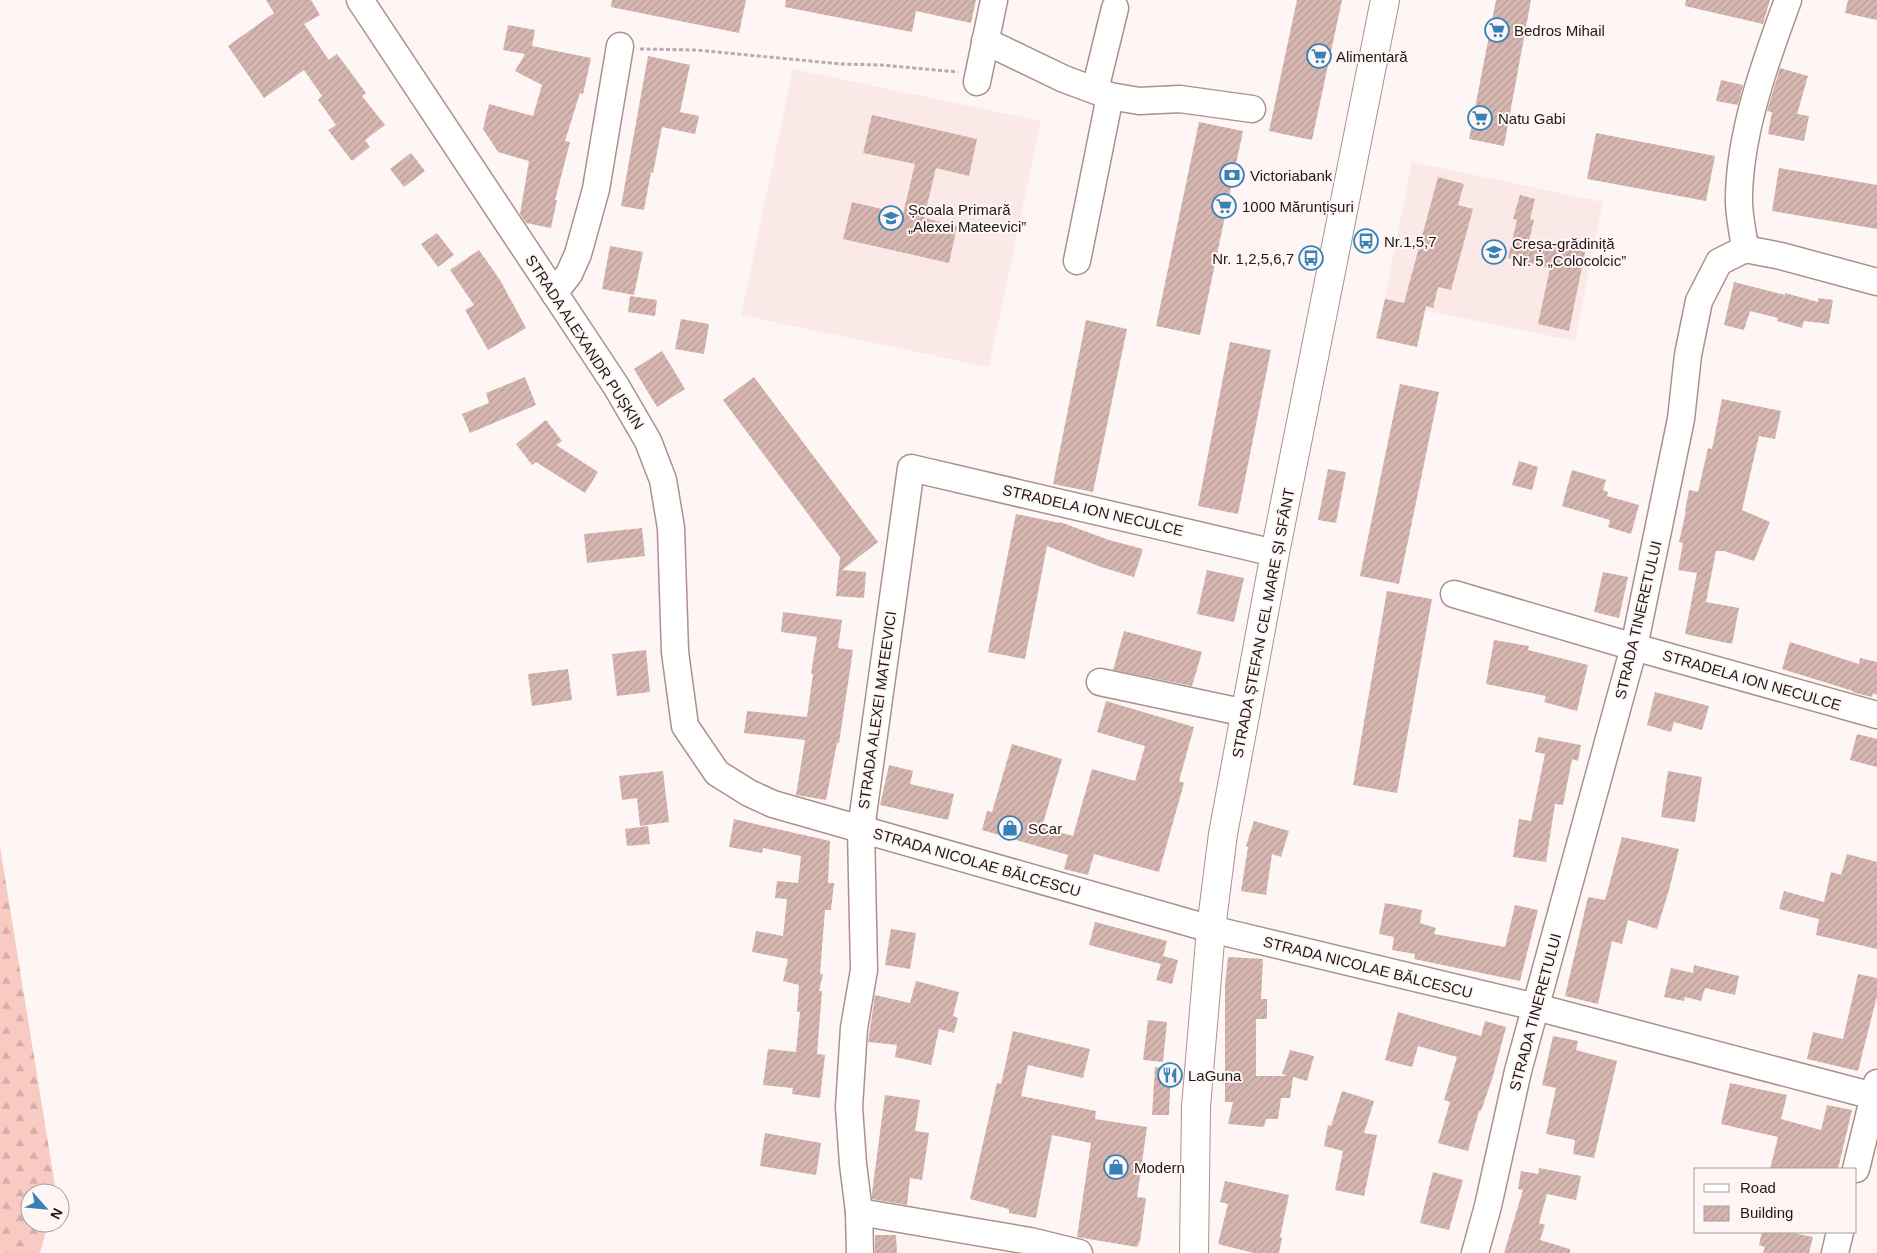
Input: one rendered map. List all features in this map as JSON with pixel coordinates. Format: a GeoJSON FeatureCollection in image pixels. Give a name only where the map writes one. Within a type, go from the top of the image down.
{"type":"FeatureCollection","features":[{"type":"Feature","properties":{"kind":"main road","name":"STRADA ȘTEFAN CEL MARE ȘI SFÂNT"},"geometry":{"type":"LineString","coordinates":[[1194,1253],[1196,1107],[1211,929],[1223,834],[1275,553],[1386,0]]}},
{"type":"Feature","properties":{"kind":"street","name":"STRADA ALEXANDR PUȘKIN"},"geometry":{"type":"LineString","coordinates":[[360,0],[616,386],[648,441],[663,480],[671,528],[675,652],[685,726],[717,773],[749,793],[773,804],[861,829]]}},
{"type":"Feature","properties":{"kind":"street"},"geometry":{"type":"LineString","coordinates":[[977,78],[994,0]]}},
{"type":"Feature","properties":{"kind":"street"},"geometry":{"type":"LineString","coordinates":[[1788,0],[1769,54],[1745,142],[1739,196],[1745,249],[1781,256],[1877,282]]}},
{"type":"Feature","properties":{"kind":"street"},"geometry":{"type":"LineString","coordinates":[[1077,261],[1115,8]]}},
{"type":"Feature","properties":{"kind":"street"},"geometry":{"type":"LineString","coordinates":[[985,41],[1064,79],[1102,93],[1139,101],[1180,99],[1252,109]]}},
{"type":"Feature","properties":{"kind":"street"},"geometry":{"type":"LineString","coordinates":[[554,292],[569,274],[578,254],[596,189],[620,47]]}},
{"type":"Feature","properties":{"kind":"street","name":"STRADA TINERETULUI"},"geometry":{"type":"LineString","coordinates":[[1475,1253],[1488,1206],[1518,1071],[1634,647],[1681,419],[1688,355],[1699,301],[1719,262],[1745,249]]}},
{"type":"Feature","properties":{"kind":"street","name":"STRADELA ION NECULCE"},"geometry":{"type":"LineString","coordinates":[[911,468],[1275,553]]}},
{"type":"Feature","properties":{"kind":"street","name":"STRADA ALEXEI MATEEVICI"},"geometry":{"type":"LineString","coordinates":[[860,1253],[859,1212],[849,1107],[854,1028],[864,970],[861,829],[911,468]]}},
{"type":"Feature","properties":{"kind":"street","name":"STRADELA ION NECULCE"},"geometry":{"type":"LineString","coordinates":[[1454,594],[1877,715]]}},
{"type":"Feature","properties":{"kind":"street"},"geometry":{"type":"LineString","coordinates":[[1100,682],[1246,713]]}},
{"type":"Feature","properties":{"kind":"street","name":"STRADA NICOLAE BĂLCESCU"},"geometry":{"type":"LineString","coordinates":[[861,829],[1211,929],[1536,1007],[1876,1092]]}},
{"type":"Feature","properties":{"kind":"street"},"geometry":{"type":"LineString","coordinates":[[1856,1168],[1876,1092]]}},
{"type":"Feature","properties":{"kind":"street"},"geometry":{"type":"LineString","coordinates":[[859,1212],[1030,1241],[1079,1253]]}},
{"type":"Feature","properties":{"kind":"street"},"geometry":{"type":"LineString","coordinates":[[1835,1253],[1840,1233]]}},
{"type":"Feature","properties":{"kind":"path"},"geometry":{"type":"LineString","coordinates":[[620,47],[696,50],[841,64],[882,65],[977,78]]}},
{"type":"Feature","properties":{"kind":"shaded area","name":"Școala Primară „Alexei Mateevici”"},"geometry":{"type":"Polygon","coordinates":[[[793,69],[1041,121],[989,367],[741,315],[793,69]]]}},
{"type":"Feature","properties":{"kind":"shaded area","name":"Creșa-grădiniță Nr. 5 „Colocolcic”"},"geometry":{"type":"Polygon","coordinates":[[[1412,162],[1603,202],[1575,341],[1384,302],[1412,162]]]}},
{"type":"Feature","properties":{"kind":"green space"},"geometry":{"type":"Polygon","coordinates":[[[0,847],[55,1183],[20,1183],[20,1233],[45,1233],[40,1253],[0,1253],[0,847]]]}},
{"type":"Feature","properties":{"kind":"building"},"geometry":{"type":"Polygon","coordinates":[[[266,0],[311,0],[320,15],[304,24],[329,60],[337,54],[366,93],[362,96],[385,125],[365,140],[370,147],[352,161],[328,130],[336,125],[318,100],[322,96],[304,70],[264,98],[228,46],[274,13],[266,0]]]}},
{"type":"Feature","properties":{"kind":"building"},"geometry":{"type":"Polygon","coordinates":[[[612,0],[746,0],[739,33],[611,7],[612,0]]]}},
{"type":"Feature","properties":{"kind":"building"},"geometry":{"type":"Polygon","coordinates":[[[786,0],[976,0],[971,23],[916,11],[912,32],[785,7],[786,0]]]}},
{"type":"Feature","properties":{"kind":"building"},"geometry":{"type":"Polygon","coordinates":[[[1297,0],[1342,0],[1312,140],[1269,131],[1297,0]]]}},
{"type":"Feature","properties":{"kind":"building"},"geometry":{"type":"Polygon","coordinates":[[[1496,0],[1531,0],[1504,146],[1469,139],[1496,0]]]}},
{"type":"Feature","properties":{"kind":"building"},"geometry":{"type":"Polygon","coordinates":[[[1686,0],[1770,0],[1763,24],[1685,6],[1686,0]]]}},
{"type":"Feature","properties":{"kind":"building"},"geometry":{"type":"Polygon","coordinates":[[[1848,0],[1877,0],[1877,20],[1845,13],[1848,0]]]}},
{"type":"Feature","properties":{"kind":"building"},"geometry":{"type":"Polygon","coordinates":[[[508,25],[535,30],[532,46],[591,58],[583,94],[580,93],[565,141],[570,142],[555,200],[557,200],[551,228],[526,223],[520,214],[529,161],[498,152],[483,129],[489,104],[533,116],[542,85],[515,71],[525,54],[503,50],[508,25]]]}},
{"type":"Feature","properties":{"kind":"building"},"geometry":{"type":"Polygon","coordinates":[[[648,56],[690,65],[680,112],[699,116],[695,134],[662,127],[644,210],[621,206],[648,56]]]}},
{"type":"Feature","properties":{"kind":"building"},"geometry":{"type":"Polygon","coordinates":[[[1780,68],[1808,76],[1797,114],[1809,116],[1804,141],[1768,134],[1772,112],[1767,111],[1780,68]]]}},
{"type":"Feature","properties":{"kind":"building"},"geometry":{"type":"Polygon","coordinates":[[[1721,80],[1743,85],[1738,105],[1716,101],[1721,80]]]}},
{"type":"Feature","properties":{"kind":"building"},"geometry":{"type":"Polygon","coordinates":[[[872,115],[977,139],[969,176],[936,168],[924,218],[957,226],[949,263],[843,239],[852,202],[903,214],[915,164],[863,153],[872,115]]]}},
{"type":"Feature","properties":{"kind":"building"},"geometry":{"type":"Polygon","coordinates":[[[1199,122],[1243,131],[1200,335],[1156,326],[1199,122]]]}},
{"type":"Feature","properties":{"kind":"building"},"geometry":{"type":"Polygon","coordinates":[[[1596,133],[1715,156],[1706,201],[1587,179],[1596,133]]]}},
{"type":"Feature","properties":{"kind":"building"},"geometry":{"type":"Polygon","coordinates":[[[411,153],[425,171],[404,187],[390,169],[411,153]]]}},
{"type":"Feature","properties":{"kind":"building"},"geometry":{"type":"Polygon","coordinates":[[[1779,168],[1877,185],[1877,229],[1772,211],[1779,168]]]}},
{"type":"Feature","properties":{"kind":"building"},"geometry":{"type":"Polygon","coordinates":[[[1438,177],[1464,184],[1458,205],[1473,209],[1451,290],[1438,287],[1433,308],[1426,306],[1417,347],[1376,338],[1385,299],[1404,303],[1438,177]]]}},
{"type":"Feature","properties":{"kind":"building"},"geometry":{"type":"Polygon","coordinates":[[[1520,195],[1535,199],[1530,219],[1534,220],[1529,241],[1585,252],[1569,331],[1538,324],[1550,268],[1508,258],[1517,220],[1513,219],[1520,195]]]}},
{"type":"Feature","properties":{"kind":"building"},"geometry":{"type":"Polygon","coordinates":[[[437,233],[454,255],[438,267],[421,244],[437,233]]]}},
{"type":"Feature","properties":{"kind":"building"},"geometry":{"type":"Polygon","coordinates":[[[610,246],[643,252],[634,295],[602,289],[610,246]]]}},
{"type":"Feature","properties":{"kind":"building"},"geometry":{"type":"Polygon","coordinates":[[[479,250],[500,280],[526,328],[488,350],[465,310],[474,305],[450,270],[479,250]]]}},
{"type":"Feature","properties":{"kind":"building"},"geometry":{"type":"Polygon","coordinates":[[[1734,282],[1818,302],[1818,298],[1833,300],[1829,324],[1804,321],[1802,328],[1777,321],[1778,318],[1750,311],[1744,330],[1724,325],[1734,282]]]}},
{"type":"Feature","properties":{"kind":"building"},"geometry":{"type":"Polygon","coordinates":[[[630,296],[657,300],[655,316],[628,312],[630,296]]]}},
{"type":"Feature","properties":{"kind":"building"},"geometry":{"type":"Polygon","coordinates":[[[681,319],[709,324],[704,354],[675,349],[681,319]]]}},
{"type":"Feature","properties":{"kind":"building"},"geometry":{"type":"Polygon","coordinates":[[[1086,320],[1127,329],[1093,492],[1053,484],[1086,320]]]}},
{"type":"Feature","properties":{"kind":"building"},"geometry":{"type":"Polygon","coordinates":[[[1230,342],[1271,350],[1238,514],[1198,506],[1230,342]]]}},
{"type":"Feature","properties":{"kind":"building"},"geometry":{"type":"Polygon","coordinates":[[[662,351],[685,389],[657,407],[634,369],[662,351]]]}},
{"type":"Feature","properties":{"kind":"building"},"geometry":{"type":"Polygon","coordinates":[[[525,377],[536,405],[470,433],[462,414],[489,403],[486,393],[525,377]]]}},
{"type":"Feature","properties":{"kind":"building"},"geometry":{"type":"Polygon","coordinates":[[[754,377],[878,542],[842,570],[866,572],[864,598],[836,596],[840,557],[723,400],[754,377]]]}},
{"type":"Feature","properties":{"kind":"building"},"geometry":{"type":"Polygon","coordinates":[[[1400,384],[1439,392],[1399,584],[1360,576],[1400,384]]]}},
{"type":"Feature","properties":{"kind":"building"},"geometry":{"type":"Polygon","coordinates":[[[1722,399],[1781,411],[1775,439],[1759,436],[1742,510],[1770,522],[1754,561],[1724,551],[1716,551],[1706,602],[1739,608],[1732,644],[1685,634],[1697,573],[1678,570],[1683,543],[1679,542],[1689,490],[1698,492],[1708,448],[1712,449],[1722,399]]]}},
{"type":"Feature","properties":{"kind":"building"},"geometry":{"type":"Polygon","coordinates":[[[546,420],[562,441],[556,445],[598,472],[585,493],[536,462],[532,465],[516,444],[546,420]]]}},
{"type":"Feature","properties":{"kind":"building"},"geometry":{"type":"Polygon","coordinates":[[[1519,461],[1538,467],[1532,490],[1512,485],[1519,461]]]}},
{"type":"Feature","properties":{"kind":"building"},"geometry":{"type":"Polygon","coordinates":[[[1328,469],[1346,472],[1336,523],[1318,520],[1328,469]]]}},
{"type":"Feature","properties":{"kind":"building"},"geometry":{"type":"Polygon","coordinates":[[[1572,470],[1606,480],[1603,490],[1608,492],[1607,496],[1639,505],[1631,534],[1608,527],[1610,520],[1562,506],[1572,470]]]}},
{"type":"Feature","properties":{"kind":"building"},"geometry":{"type":"Polygon","coordinates":[[[1016,514],[1060,522],[1109,540],[1143,549],[1134,577],[1101,567],[1047,546],[1025,659],[988,652],[1016,514]]]}},
{"type":"Feature","properties":{"kind":"building"},"geometry":{"type":"Polygon","coordinates":[[[642,528],[645,556],[587,563],[584,534],[642,528]]]}},
{"type":"Feature","properties":{"kind":"building"},"geometry":{"type":"Polygon","coordinates":[[[1207,570],[1244,578],[1234,622],[1197,614],[1207,570]]]}},
{"type":"Feature","properties":{"kind":"building"},"geometry":{"type":"Polygon","coordinates":[[[1603,572],[1628,577],[1619,618],[1594,612],[1603,572]]]}},
{"type":"Feature","properties":{"kind":"building"},"geometry":{"type":"Polygon","coordinates":[[[1387,591],[1432,599],[1397,793],[1353,785],[1387,591]]]}},
{"type":"Feature","properties":{"kind":"building"},"geometry":{"type":"Polygon","coordinates":[[[783,612],[842,620],[838,648],[853,650],[839,743],[837,743],[826,800],[796,795],[805,740],[744,733],[747,711],[807,717],[817,637],[781,632],[783,612]]]}},
{"type":"Feature","properties":{"kind":"building"},"geometry":{"type":"Polygon","coordinates":[[[1124,631],[1202,652],[1192,686],[1113,670],[1124,631]]]}},
{"type":"Feature","properties":{"kind":"building"},"geometry":{"type":"Polygon","coordinates":[[[1494,640],[1529,646],[1528,650],[1588,665],[1577,711],[1544,702],[1546,696],[1486,684],[1494,640]]]}},
{"type":"Feature","properties":{"kind":"building"},"geometry":{"type":"Polygon","coordinates":[[[1790,642],[1859,664],[1860,658],[1877,662],[1877,695],[1873,693],[1872,697],[1852,692],[1782,669],[1790,642]]]}},
{"type":"Feature","properties":{"kind":"building"},"geometry":{"type":"Polygon","coordinates":[[[646,650],[650,692],[617,696],[612,654],[646,650]]]}},
{"type":"Feature","properties":{"kind":"building"},"geometry":{"type":"Polygon","coordinates":[[[568,669],[572,700],[532,706],[528,674],[568,669]]]}},
{"type":"Feature","properties":{"kind":"building"},"geometry":{"type":"Polygon","coordinates":[[[1655,692],[1709,706],[1702,730],[1674,722],[1671,732],[1647,725],[1655,692]]]}},
{"type":"Feature","properties":{"kind":"building"},"geometry":{"type":"Polygon","coordinates":[[[1106,701],[1194,727],[1179,781],[1184,783],[1159,872],[1094,854],[1088,875],[1064,869],[1068,855],[982,830],[987,811],[992,812],[1012,744],[1062,759],[1042,827],[1073,836],[1092,769],[1135,781],[1145,746],[1097,732],[1106,701]]]}},
{"type":"Feature","properties":{"kind":"building"},"geometry":{"type":"Polygon","coordinates":[[[1857,734],[1877,739],[1877,767],[1850,760],[1857,734]]]}},
{"type":"Feature","properties":{"kind":"building"},"geometry":{"type":"Polygon","coordinates":[[[1538,737],[1581,745],[1578,761],[1572,759],[1563,805],[1555,804],[1546,862],[1513,857],[1519,819],[1531,821],[1545,754],[1535,752],[1538,737]]]}},
{"type":"Feature","properties":{"kind":"building"},"geometry":{"type":"Polygon","coordinates":[[[889,765],[913,771],[910,784],[954,794],[948,820],[880,805],[889,765]]]}},
{"type":"Feature","properties":{"kind":"building"},"geometry":{"type":"Polygon","coordinates":[[[663,771],[669,822],[640,826],[637,798],[622,800],[619,776],[663,771]]]}},
{"type":"Feature","properties":{"kind":"building"},"geometry":{"type":"Polygon","coordinates":[[[1668,771],[1702,777],[1695,822],[1661,817],[1668,771]]]}},
{"type":"Feature","properties":{"kind":"building"},"geometry":{"type":"Polygon","coordinates":[[[734,819],[830,841],[828,883],[834,883],[831,910],[825,910],[820,974],[823,974],[819,991],[822,991],[817,1054],[825,1055],[820,1098],[792,1094],[793,1088],[763,1085],[768,1049],[796,1052],[800,1012],[797,1012],[799,985],[783,981],[788,959],[752,952],[756,931],[783,936],[787,899],[775,898],[777,881],[798,883],[801,856],[763,848],[762,853],[729,847],[734,819]]]}},
{"type":"Feature","properties":{"kind":"building"},"geometry":{"type":"Polygon","coordinates":[[[1254,821],[1289,831],[1281,857],[1272,854],[1266,895],[1241,891],[1248,847],[1246,846],[1254,821]]]}},
{"type":"Feature","properties":{"kind":"building"},"geometry":{"type":"Polygon","coordinates":[[[648,826],[650,844],[627,846],[625,829],[648,826]]]}},
{"type":"Feature","properties":{"kind":"building"},"geometry":{"type":"Polygon","coordinates":[[[1622,837],[1679,849],[1657,929],[1628,920],[1622,944],[1612,941],[1598,1004],[1565,996],[1588,897],[1605,900],[1622,837]]]}},
{"type":"Feature","properties":{"kind":"building"},"geometry":{"type":"Polygon","coordinates":[[[1847,854],[1877,862],[1877,949],[1816,935],[1819,919],[1779,909],[1784,891],[1824,902],[1831,872],[1841,875],[1847,854]]]}},
{"type":"Feature","properties":{"kind":"building"},"geometry":{"type":"Polygon","coordinates":[[[1385,903],[1422,910],[1420,923],[1436,928],[1434,934],[1505,947],[1515,905],[1538,910],[1520,981],[1414,959],[1415,954],[1392,950],[1394,937],[1379,934],[1385,903]]]}},
{"type":"Feature","properties":{"kind":"building"},"geometry":{"type":"Polygon","coordinates":[[[1095,922],[1167,941],[1163,956],[1178,960],[1172,984],[1156,980],[1161,964],[1089,945],[1095,922]]]}},
{"type":"Feature","properties":{"kind":"building"},"geometry":{"type":"Polygon","coordinates":[[[891,929],[916,933],[910,969],[885,965],[891,929]]]}},
{"type":"Feature","properties":{"kind":"building"},"geometry":{"type":"Polygon","coordinates":[[[1228,957],[1263,959],[1261,999],[1267,999],[1267,1019],[1256,1019],[1256,1076],[1287,1076],[1282,1074],[1290,1050],[1314,1056],[1307,1081],[1293,1077],[1290,1098],[1281,1098],[1278,1119],[1266,1119],[1264,1127],[1228,1124],[1233,1102],[1225,1102],[1225,985],[1228,957]]]}},
{"type":"Feature","properties":{"kind":"building"},"geometry":{"type":"Polygon","coordinates":[[[1694,965],[1739,976],[1735,995],[1705,988],[1701,1001],[1685,997],[1684,1001],[1664,997],[1671,968],[1693,973],[1694,965]]]}},
{"type":"Feature","properties":{"kind":"building"},"geometry":{"type":"Polygon","coordinates":[[[1858,974],[1877,978],[1877,996],[1858,1071],[1807,1059],[1813,1032],[1843,1039],[1858,974]]]}},
{"type":"Feature","properties":{"kind":"building"},"geometry":{"type":"Polygon","coordinates":[[[916,981],[959,992],[953,1016],[958,1018],[954,1033],[939,1029],[931,1065],[895,1057],[897,1045],[868,1042],[875,995],[910,1003],[916,981]]]}},
{"type":"Feature","properties":{"kind":"building"},"geometry":{"type":"Polygon","coordinates":[[[1398,1012],[1481,1036],[1485,1021],[1506,1027],[1493,1076],[1481,1111],[1479,1111],[1468,1151],[1438,1143],[1450,1102],[1444,1100],[1457,1057],[1418,1046],[1412,1067],[1385,1060],[1398,1012]]]}},
{"type":"Feature","properties":{"kind":"building"},"geometry":{"type":"Polygon","coordinates":[[[1148,1020],[1167,1022],[1163,1062],[1143,1060],[1148,1020]]]}},
{"type":"Feature","properties":{"kind":"building"},"geometry":{"type":"Polygon","coordinates":[[[1013,1031],[1090,1049],[1083,1078],[1028,1065],[1021,1096],[1096,1111],[1095,1119],[1147,1127],[1137,1197],[1146,1198],[1140,1241],[1137,1247],[1077,1237],[1091,1143],[1052,1135],[1036,1218],[1009,1213],[1009,1209],[970,1199],[997,1083],[1001,1084],[1013,1031]]]}},
{"type":"Feature","properties":{"kind":"building"},"geometry":{"type":"Polygon","coordinates":[[[1553,1036],[1578,1041],[1576,1050],[1617,1061],[1594,1158],[1573,1154],[1575,1140],[1546,1134],[1556,1088],[1542,1085],[1553,1036]]]}},
{"type":"Feature","properties":{"kind":"building"},"geometry":{"type":"Polygon","coordinates":[[[1155,1067],[1171,1068],[1169,1115],[1152,1115],[1155,1067]]]}},
{"type":"Feature","properties":{"kind":"building"},"geometry":{"type":"Polygon","coordinates":[[[1730,1083],[1787,1095],[1781,1119],[1821,1130],[1827,1105],[1852,1110],[1838,1168],[1770,1168],[1778,1137],[1721,1124],[1730,1083]]]}},
{"type":"Feature","properties":{"kind":"building"},"geometry":{"type":"Polygon","coordinates":[[[1342,1091],[1374,1101],[1364,1133],[1377,1135],[1364,1196],[1335,1190],[1343,1151],[1324,1146],[1328,1125],[1331,1126],[1342,1091]]]}},
{"type":"Feature","properties":{"kind":"building"},"geometry":{"type":"Polygon","coordinates":[[[885,1095],[920,1100],[915,1131],[929,1133],[922,1180],[910,1178],[907,1205],[872,1199],[885,1095]]]}},
{"type":"Feature","properties":{"kind":"building"},"geometry":{"type":"Polygon","coordinates":[[[765,1133],[821,1143],[816,1175],[760,1166],[765,1133]]]}},
{"type":"Feature","properties":{"kind":"building"},"geometry":{"type":"Polygon","coordinates":[[[1539,1168],[1581,1176],[1576,1200],[1547,1194],[1539,1223],[1545,1225],[1540,1240],[1570,1249],[1570,1253],[1504,1253],[1523,1190],[1518,1189],[1521,1171],[1538,1174],[1539,1168]]]}},
{"type":"Feature","properties":{"kind":"building"},"geometry":{"type":"Polygon","coordinates":[[[1433,1172],[1463,1180],[1449,1230],[1420,1223],[1433,1172]]]}},
{"type":"Feature","properties":{"kind":"building"},"geometry":{"type":"Polygon","coordinates":[[[1225,1181],[1289,1195],[1280,1237],[1282,1238],[1279,1253],[1254,1253],[1218,1244],[1228,1204],[1220,1202],[1225,1181]]]}},
{"type":"Feature","properties":{"kind":"building"},"geometry":{"type":"Polygon","coordinates":[[[1762,1233],[1793,1233],[1813,1237],[1809,1253],[1763,1253],[1765,1247],[1759,1245],[1762,1233]]]}},
{"type":"Feature","properties":{"kind":"building"},"geometry":{"type":"Polygon","coordinates":[[[875,1235],[896,1235],[897,1253],[875,1253],[875,1235]]]}},
{"type":"Feature","properties":{"kind":"place","name":"Bedros Mihail"},"geometry":{"type":"Point","coordinates":[1497,30]}},
{"type":"Feature","properties":{"kind":"place","name":"Alimentară"},"geometry":{"type":"Point","coordinates":[1319,56]}},
{"type":"Feature","properties":{"kind":"place","name":"Natu Gabi"},"geometry":{"type":"Point","coordinates":[1480,118]}},
{"type":"Feature","properties":{"kind":"place","name":"Victoriabank"},"geometry":{"type":"Point","coordinates":[1232,175]}},
{"type":"Feature","properties":{"kind":"place","name":"1000 Mărunțișuri"},"geometry":{"type":"Point","coordinates":[1224,206]}},
{"type":"Feature","properties":{"kind":"place","name":"Școala Primară „Alexei Mateevici”"},"geometry":{"type":"Point","coordinates":[891,218]}},
{"type":"Feature","properties":{"kind":"place","name":"Nr.1,5,7"},"geometry":{"type":"Point","coordinates":[1366,241]}},
{"type":"Feature","properties":{"kind":"place","name":"Creșa-grădiniță Nr. 5 „Colocolcic”"},"geometry":{"type":"Point","coordinates":[1494,252]}},
{"type":"Feature","properties":{"kind":"place","name":"Nr. 1,2,5,6,7"},"geometry":{"type":"Point","coordinates":[1311,258]}},
{"type":"Feature","properties":{"kind":"place","name":"SCar"},"geometry":{"type":"Point","coordinates":[1010,828]}},
{"type":"Feature","properties":{"kind":"place","name":"LaGuna"},"geometry":{"type":"Point","coordinates":[1170,1075]}},
{"type":"Feature","properties":{"kind":"place","name":"Modern"},"geometry":{"type":"Point","coordinates":[1116,1167]}}]}
